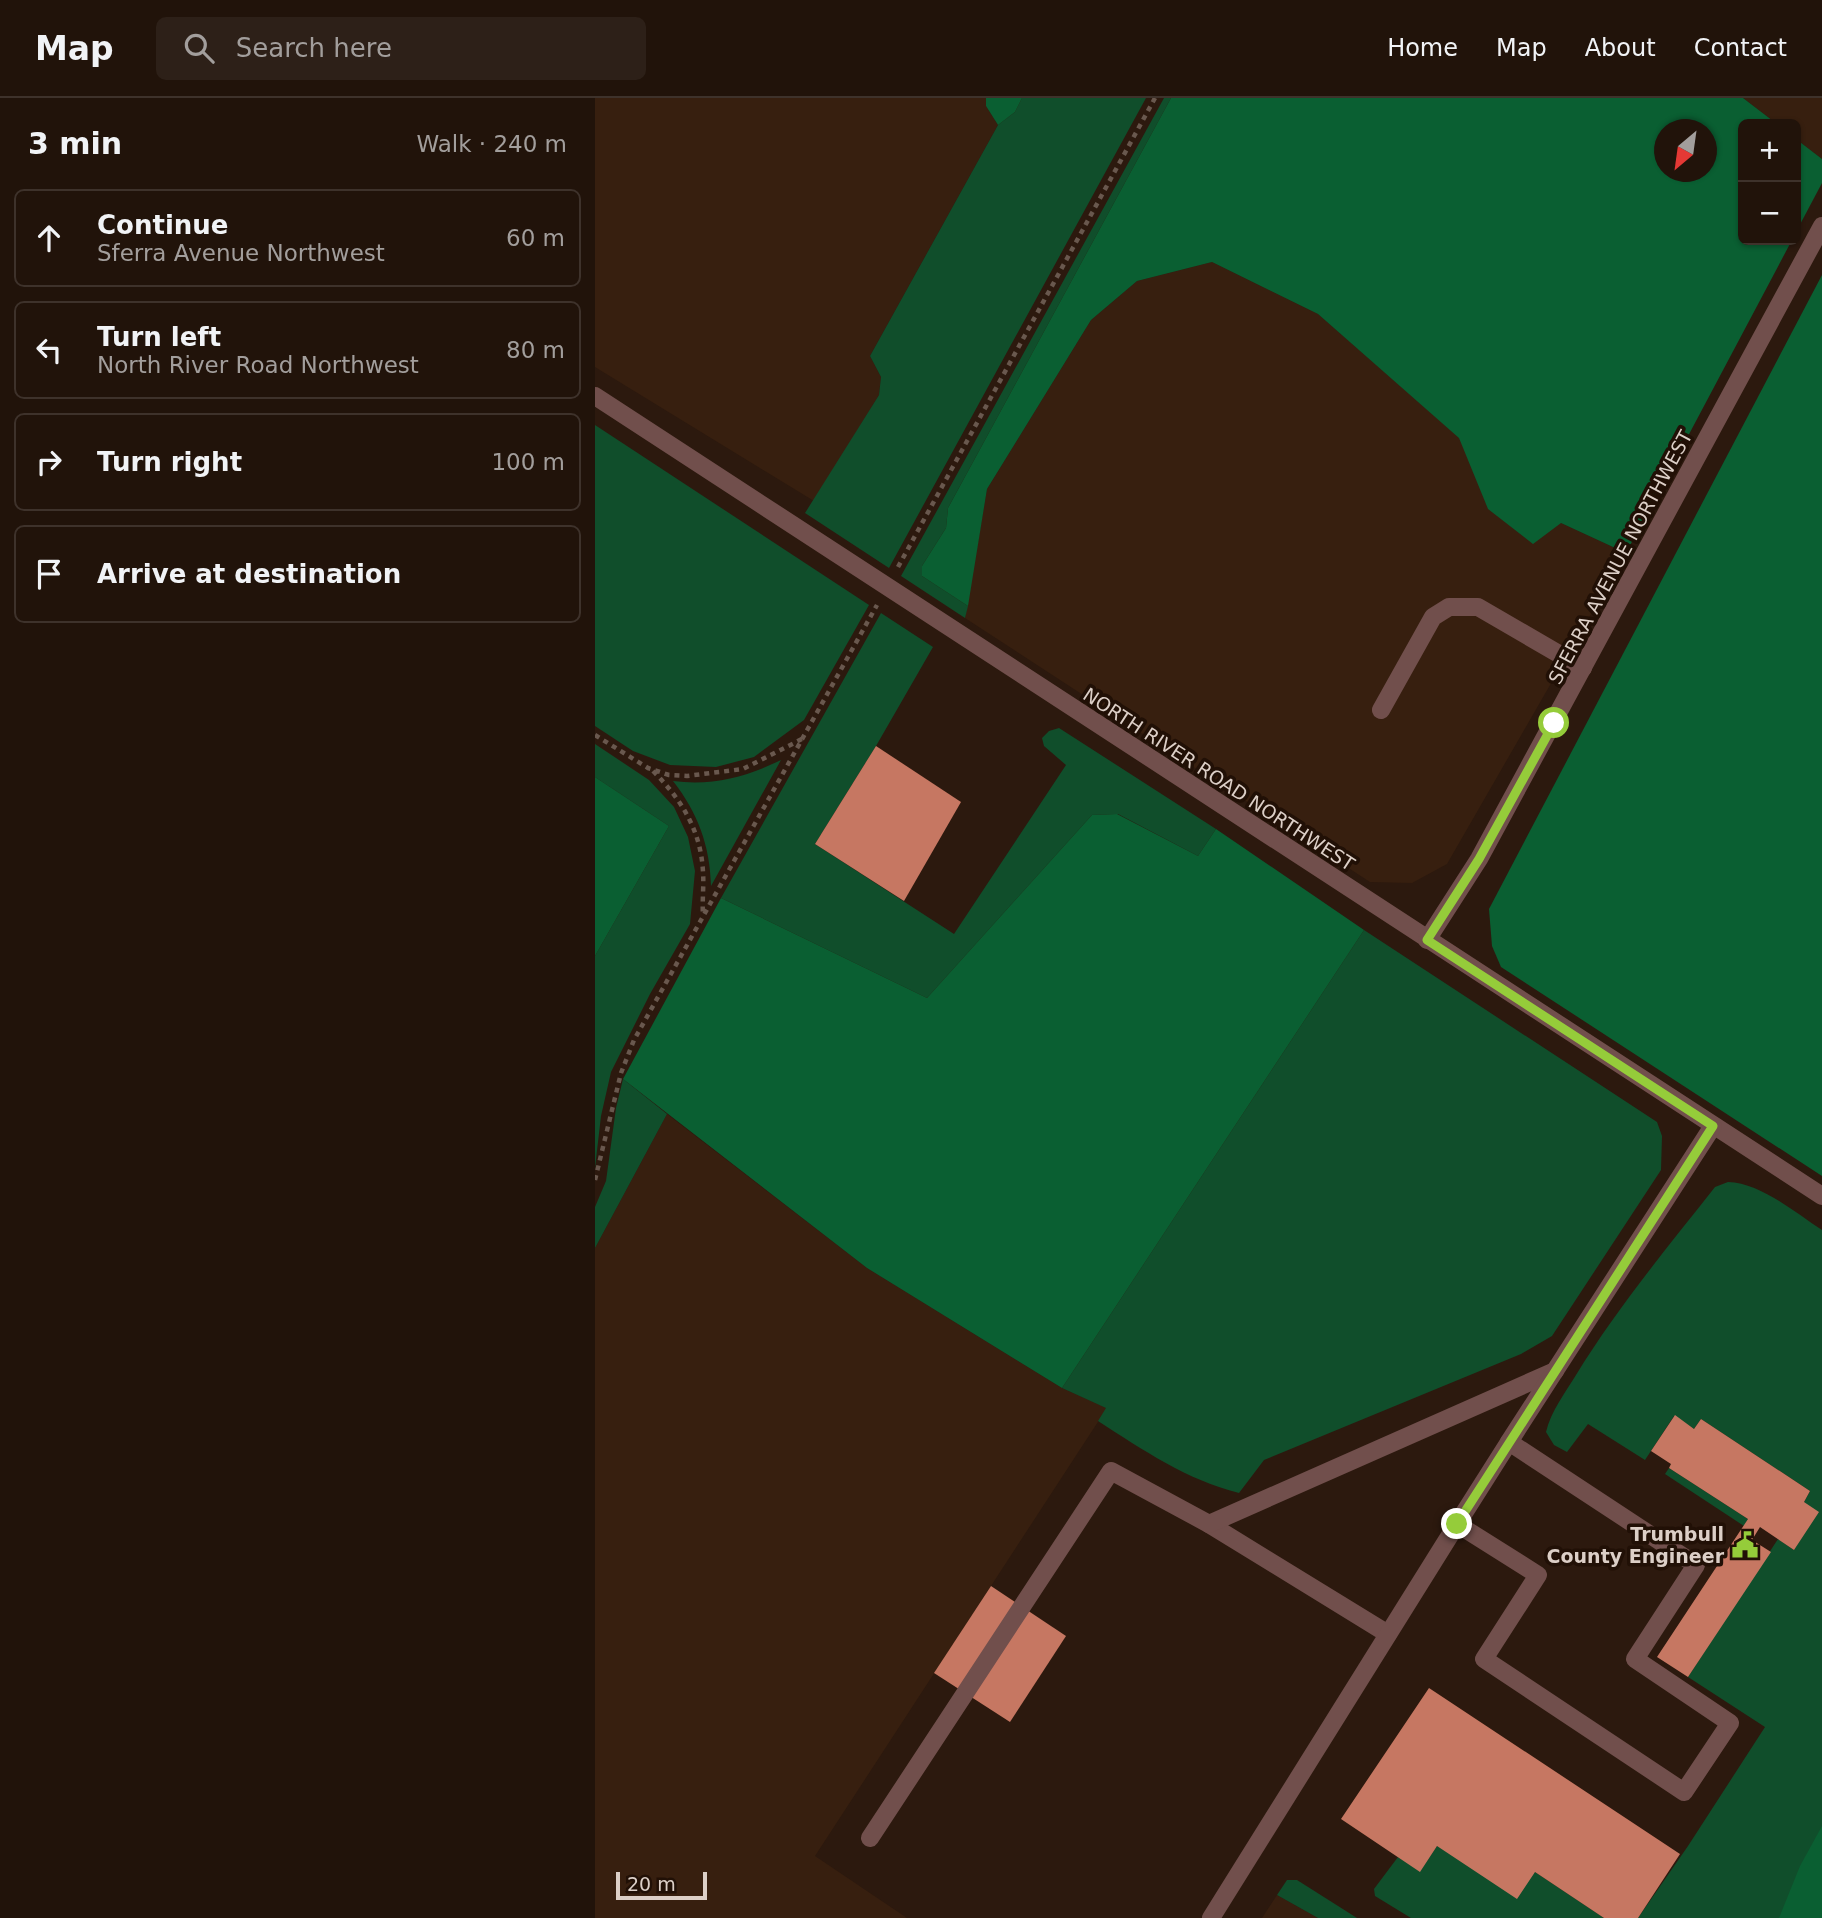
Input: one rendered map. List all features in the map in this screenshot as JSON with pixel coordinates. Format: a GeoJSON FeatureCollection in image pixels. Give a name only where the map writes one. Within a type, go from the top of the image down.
{"type":"FeatureCollection","features":[{"type":"Feature","properties":{"kind":"street","name":"SFERRA AVENUE NORTHWEST"},"geometry":{"type":"LineString","coordinates":[[1427,940],[1479,859],[1822,226]]}},
{"type":"Feature","properties":{"kind":"street","name":"NORTH RIVER ROAD NORTHWEST"},"geometry":{"type":"LineString","coordinates":[[595,396],[1822,1196]]}},
{"type":"Feature","properties":{"kind":"street"},"geometry":{"type":"LineString","coordinates":[[1381,710],[1433,617],[1449,607],[1478,607],[1583,668]]}},
{"type":"Feature","properties":{"kind":"street"},"geometry":{"type":"LineString","coordinates":[[1211,1918],[1457,1524],[1713,1126]]}},
{"type":"Feature","properties":{"kind":"street"},"geometry":{"type":"LineString","coordinates":[[1209,1524],[1555,1371]]}},
{"type":"Feature","properties":{"kind":"street"},"geometry":{"type":"LineString","coordinates":[[1457,1524],[1538,1575],[1484,1659],[1684,1792],[1730,1723],[1635,1659],[1696,1565],[1509,1442]]}},
{"type":"Feature","properties":{"kind":"street"},"geometry":{"type":"LineString","coordinates":[[870,1838],[1111,1471],[1209,1524],[1388,1634]]}},
{"type":"Feature","properties":{"kind":"path"},"geometry":{"type":"LineString","coordinates":[[896,572],[1155,98]]}},
{"type":"Feature","properties":{"kind":"path"},"geometry":{"type":"LineString","coordinates":[[595,1180],[621,1073],[634,1040],[876,607]]}},
{"type":"Feature","properties":{"kind":"path"},"geometry":{"type":"LineString","coordinates":[[595,735],[650,768],[669,775],[687,776],[743,769],[803,738]]}},
{"type":"Feature","properties":{"kind":"path"},"geometry":{"type":"LineString","coordinates":[[650,768],[672,790],[696,832],[702,861],[703,916]]}},
{"type":"Feature","properties":{"kind":"shaded area"},"geometry":{"type":"Polygon","coordinates":[[[595,98],[986,98],[986,106],[998,125],[870,356],[881,377],[879,395],[814,501],[595,367],[595,98]]]}},
{"type":"Feature","properties":{"kind":"shaded area"},"geometry":{"type":"Polygon","coordinates":[[[1743,98],[1822,98],[1822,159],[1801,143],[1801,119],[1770,119],[1743,98]]]}},
{"type":"Feature","properties":{"kind":"shaded area"},"geometry":{"type":"Polygon","coordinates":[[[1212,262],[1318,314],[1460,438],[1488,508],[1561,523],[1626,553],[1447,864],[1412,883],[1370,882],[965,618],[987,489],[1091,320],[1137,281],[1212,262]]]}},
{"type":"Feature","properties":{"kind":"shaded area"},"geometry":{"type":"Polygon","coordinates":[[[667,1114],[867,1268],[1062,1388],[1107,1408],[815,1856],[907,1918],[595,1918],[595,1248],[667,1114]]]}},
{"type":"Feature","properties":{"kind":"shaded area"},"geometry":{"type":"Polygon","coordinates":[[[1277,1895],[1318,1918],[1262,1918],[1277,1895]]]}},
{"type":"Feature","properties":{"kind":"green space"},"geometry":{"type":"Polygon","coordinates":[[[986,98],[1022,98],[1015,112],[998,125],[986,106],[986,98]]]}},
{"type":"Feature","properties":{"kind":"green space"},"geometry":{"type":"Polygon","coordinates":[[[1022,98],[1146,98],[889,568],[805,513],[879,395],[881,377],[870,356],[998,125],[1015,112],[1022,98]]]}},
{"type":"Feature","properties":{"kind":"green space"},"geometry":{"type":"Polygon","coordinates":[[[1164,98],[1171,98],[948,508],[946,528],[922,566],[922,576],[968,606],[965,618],[901,576],[1164,98]]]}},
{"type":"Feature","properties":{"kind":"green space"},"geometry":{"type":"Polygon","coordinates":[[[1171,98],[1743,98],[1770,119],[1738,119],[1738,245],[1789,245],[1626,553],[1561,523],[1533,544],[1488,509],[1459,438],[1318,314],[1212,262],[1137,281],[1091,320],[987,489],[968,606],[922,576],[922,566],[946,528],[948,508],[1171,98]]]}},
{"type":"Feature","properties":{"kind":"green space"},"geometry":{"type":"Polygon","coordinates":[[[1801,143],[1822,159],[1822,183],[1801,223],[1801,143]]]}},
{"type":"Feature","properties":{"kind":"green space"},"geometry":{"type":"Polygon","coordinates":[[[1822,275],[1822,1176],[1501,967],[1492,946],[1489,909],[1822,275]]]}},
{"type":"Feature","properties":{"kind":"green space"},"geometry":{"type":"Polygon","coordinates":[[[595,425],[869,605],[804,720],[754,757],[716,767],[670,765],[633,751],[595,726],[595,425]]]}},
{"type":"Feature","properties":{"kind":"green space"},"geometry":{"type":"Polygon","coordinates":[[[881,613],[933,647],[815,844],[954,934],[1066,765],[1044,746],[1042,738],[1049,731],[1059,728],[1216,829],[1198,856],[1118,814],[1092,815],[927,998],[721,898],[881,613]]]}},
{"type":"Feature","properties":{"kind":"green space"},"geometry":{"type":"Polygon","coordinates":[[[595,744],[649,780],[674,807],[688,837],[695,871],[690,924],[650,994],[611,1072],[601,1116],[595,1168],[595,956],[669,826],[595,777],[595,744]]]}},
{"type":"Feature","properties":{"kind":"green space"},"geometry":{"type":"Polygon","coordinates":[[[781,760],[711,886],[708,857],[701,830],[673,781],[729,779],[781,760]]]}},
{"type":"Feature","properties":{"kind":"green space"},"geometry":{"type":"Polygon","coordinates":[[[595,777],[669,826],[595,956],[595,777]]]}},
{"type":"Feature","properties":{"kind":"green space"},"geometry":{"type":"Polygon","coordinates":[[[1117,814],[1198,856],[1216,829],[1364,930],[1062,1388],[867,1268],[623,1079],[721,898],[927,998],[1092,815],[1117,814]]]}},
{"type":"Feature","properties":{"kind":"green space"},"geometry":{"type":"Polygon","coordinates":[[[1364,930],[1657,1122],[1662,1136],[1661,1170],[1552,1336],[1521,1354],[1264,1460],[1239,1493],[1183,1472],[1149,1453],[1098,1421],[1106,1408],[1062,1388],[1364,930]]]}},
{"type":"Feature","properties":{"kind":"green space"},"geometry":{"type":"Polygon","coordinates":[[[623,1079],[667,1114],[595,1248],[595,1207],[606,1181],[616,1108],[623,1079]]]}},
{"type":"Feature","properties":{"kind":"green space"},"geometry":{"type":"Polygon","coordinates":[[[1728,1182],[1753,1187],[1765,1193],[1822,1230],[1822,1884],[1806,1918],[1638,1918],[1765,1727],[1688,1677],[1778,1539],[1794,1550],[1804,1502],[1810,1491],[1701,1419],[1694,1429],[1674,1416],[1645,1460],[1588,1424],[1567,1452],[1554,1445],[1546,1432],[1563,1395],[1625,1302],[1715,1187],[1728,1182]]]}},
{"type":"Feature","properties":{"kind":"green space"},"geometry":{"type":"Polygon","coordinates":[[[1669,1468],[1748,1519],[1744,1526],[1665,1474],[1669,1468]]]}},
{"type":"Feature","properties":{"kind":"green space"},"geometry":{"type":"Polygon","coordinates":[[[1822,1826],[1822,1918],[1779,1918],[1800,1866],[1822,1826]]]}},
{"type":"Feature","properties":{"kind":"green space"},"geometry":{"type":"Polygon","coordinates":[[[1437,1846],[1535,1872],[1604,1918],[1411,1918],[1375,1896],[1374,1889],[1398,1857],[1420,1871],[1437,1846]]]}},
{"type":"Feature","properties":{"kind":"green space"},"geometry":{"type":"Polygon","coordinates":[[[1287,1880],[1297,1880],[1357,1918],[1318,1918],[1277,1895],[1287,1880]]]}},
{"type":"Feature","properties":{"kind":"building"},"geometry":{"type":"Polygon","coordinates":[[[876,746],[961,802],[904,901],[815,844],[876,746]]]}},
{"type":"Feature","properties":{"kind":"building","name":"Trumbull County Engineer"},"geometry":{"type":"Polygon","coordinates":[[[1675,1415],[1694,1429],[1701,1419],[1810,1491],[1804,1502],[1819,1512],[1794,1550],[1760,1527],[1752,1540],[1771,1552],[1688,1677],[1657,1657],[1748,1519],[1669,1468],[1671,1464],[1651,1451],[1675,1415]]]}},
{"type":"Feature","properties":{"kind":"building"},"geometry":{"type":"Polygon","coordinates":[[[991,1586],[1066,1636],[1010,1722],[934,1673],[991,1586]]]}},
{"type":"Feature","properties":{"kind":"building"},"geometry":{"type":"Polygon","coordinates":[[[1429,1688],[1680,1854],[1638,1918],[1604,1918],[1535,1872],[1517,1899],[1437,1846],[1420,1872],[1341,1819],[1429,1688]]]}},
{"type":"Feature","properties":{"kind":"place","name":"Trumbull County Engineer"},"geometry":{"type":"Point","coordinates":[1745,1545]}},
{"type":"Feature","properties":{"kind":"route"},"geometry":{"type":"LineString","coordinates":[[1457,1524],[1713,1126],[1427,940],[1479,859],[1554,723]]}}]}
